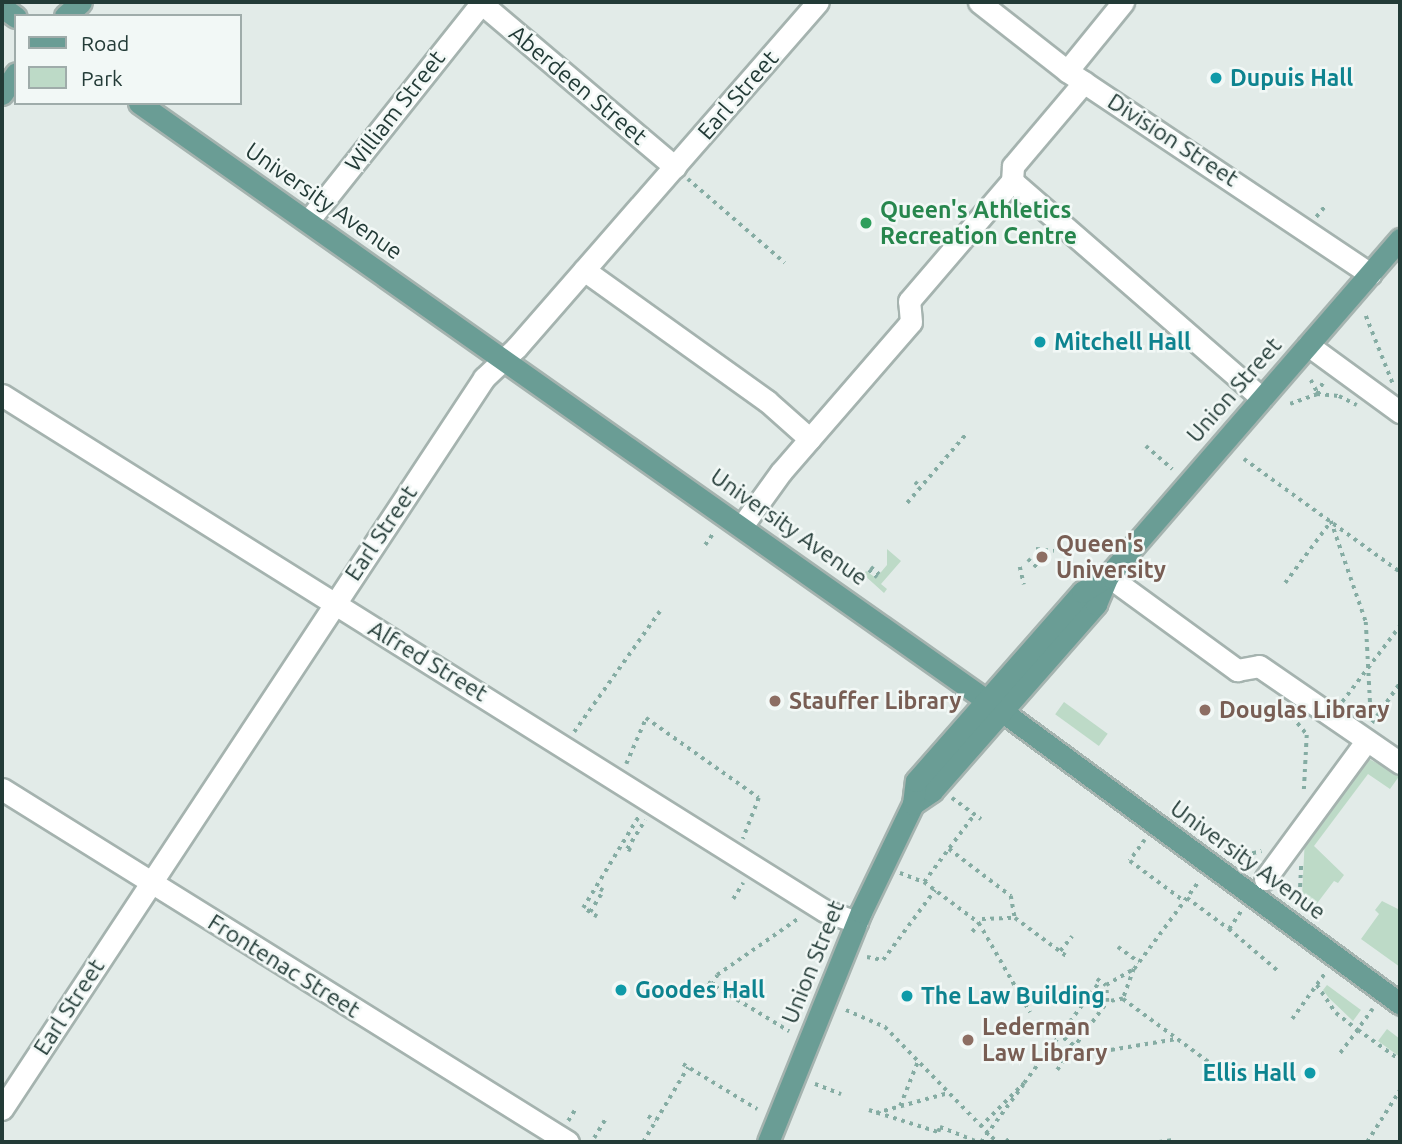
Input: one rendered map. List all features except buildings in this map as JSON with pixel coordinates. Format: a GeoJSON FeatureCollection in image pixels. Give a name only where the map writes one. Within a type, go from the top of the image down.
{"type":"FeatureCollection","features":[{"type":"Feature","properties":{"kind":"main road"},"geometry":{"type":"LineString","coordinates":[[67,14],[81,2]]}},
{"type":"Feature","properties":{"kind":"main road"},"geometry":{"type":"LineString","coordinates":[[2,94],[14,76]]}},
{"type":"Feature","properties":{"kind":"main road","name":"University Avenue"},"geometry":{"type":"LineString","coordinates":[[142,105],[995,706],[1400,1004]]}},
{"type":"Feature","properties":{"kind":"main road","name":"Union Street"},"geometry":{"type":"LineString","coordinates":[[768,1142],[857,922],[912,804],[932,791],[995,706],[1096,604],[1108,576],[1400,239]]}},
{"type":"Feature","properties":{"kind":"street","name":"Aberdeen Street"},"geometry":{"type":"LineString","coordinates":[[481,2],[680,171]]}},
{"type":"Feature","properties":{"kind":"street","name":"William Street"},"geometry":{"type":"LineString","coordinates":[[308,221],[481,2]]}},
{"type":"Feature","properties":{"kind":"street","name":"Earl Street"},"geometry":{"type":"LineString","coordinates":[[2,1109],[484,378],[680,171],[818,2]]}},
{"type":"Feature","properties":{"kind":"street","name":"Division Street"},"geometry":{"type":"LineString","coordinates":[[979,2],[1075,77],[1370,274]]}},
{"type":"Feature","properties":{"kind":"street"},"geometry":{"type":"LineString","coordinates":[[742,526],[810,439],[911,322],[909,301],[1012,181],[1013,166],[1123,2]]}},
{"type":"Feature","properties":{"kind":"street"},"geometry":{"type":"LineString","coordinates":[[1012,181],[1262,398]]}},
{"type":"Feature","properties":{"kind":"street"},"geometry":{"type":"LineString","coordinates":[[584,270],[767,401],[810,439]]}},
{"type":"Feature","properties":{"kind":"street"},"geometry":{"type":"LineString","coordinates":[[1308,345],[1400,412]]}},
{"type":"Feature","properties":{"kind":"street","name":"Alfred Street"},"geometry":{"type":"LineString","coordinates":[[2,395],[829,913],[857,922]]}},
{"type":"Feature","properties":{"kind":"street"},"geometry":{"type":"LineString","coordinates":[[1108,576],[1237,670],[1259,666],[1330,717],[1368,734],[1400,763]]}},
{"type":"Feature","properties":{"kind":"street"},"geometry":{"type":"LineString","coordinates":[[1265,879],[1368,734]]}},
{"type":"Feature","properties":{"kind":"street","name":"Frontenac Street"},"geometry":{"type":"LineString","coordinates":[[2,789],[150,883],[568,1132]]}},
{"type":"Feature","properties":{"kind":"path"},"geometry":{"type":"LineString","coordinates":[[680,171],[785,263]]}},
{"type":"Feature","properties":{"kind":"path"},"geometry":{"type":"LineString","coordinates":[[1316,217],[1326,205]]}},
{"type":"Feature","properties":{"kind":"path"},"geometry":{"type":"LineString","coordinates":[[1366,316],[1394,386]]}},
{"type":"Feature","properties":{"kind":"path"},"geometry":{"type":"LineString","coordinates":[[1317,394],[1328,375]]}},
{"type":"Feature","properties":{"kind":"path"},"geometry":{"type":"LineString","coordinates":[[1311,380],[1317,394]]}},
{"type":"Feature","properties":{"kind":"path"},"geometry":{"type":"LineString","coordinates":[[1290,404],[1317,394],[1368,405]]}},
{"type":"Feature","properties":{"kind":"path"},"geometry":{"type":"LineString","coordinates":[[907,503],[967,433]]}},
{"type":"Feature","properties":{"kind":"path"},"geometry":{"type":"LineString","coordinates":[[1146,446],[1172,469]]}},
{"type":"Feature","properties":{"kind":"path"},"geometry":{"type":"LineString","coordinates":[[1244,459],[1400,572]]}},
{"type":"Feature","properties":{"kind":"path"},"geometry":{"type":"LineString","coordinates":[[915,482],[921,487]]}},
{"type":"Feature","properties":{"kind":"path"},"geometry":{"type":"LineString","coordinates":[[1286,583],[1331,521]]}},
{"type":"Feature","properties":{"kind":"path"},"geometry":{"type":"LineString","coordinates":[[1331,521],[1351,567],[1366,622],[1371,663],[1371,704]]}},
{"type":"Feature","properties":{"kind":"path"},"geometry":{"type":"LineString","coordinates":[[705,545],[718,526]]}},
{"type":"Feature","properties":{"kind":"path"},"geometry":{"type":"LineString","coordinates":[[1036,550],[1054,551]]}},
{"type":"Feature","properties":{"kind":"path"},"geometry":{"type":"LineString","coordinates":[[1028,559],[1039,569]]}},
{"type":"Feature","properties":{"kind":"path"},"geometry":{"type":"LineString","coordinates":[[1020,567],[1024,585]]}},
{"type":"Feature","properties":{"kind":"path"},"geometry":{"type":"LineString","coordinates":[[870,569],[878,576]]}},
{"type":"Feature","properties":{"kind":"path"},"geometry":{"type":"LineString","coordinates":[[573,734],[660,611]]}},
{"type":"Feature","properties":{"kind":"path"},"geometry":{"type":"LineString","coordinates":[[1330,717],[1400,626]]}},
{"type":"Feature","properties":{"kind":"path"},"geometry":{"type":"LineString","coordinates":[[1368,734],[1400,683]]}},
{"type":"Feature","properties":{"kind":"path"},"geometry":{"type":"LineString","coordinates":[[625,766],[646,718],[760,798],[743,839]]}},
{"type":"Feature","properties":{"kind":"path"},"geometry":{"type":"LineString","coordinates":[[950,797],[981,819]]}},
{"type":"Feature","properties":{"kind":"path"},"geometry":{"type":"LineString","coordinates":[[597,917],[583,908],[640,814]]}},
{"type":"Feature","properties":{"kind":"path"},"geometry":{"type":"LineString","coordinates":[[924,882],[974,814]]}},
{"type":"Feature","properties":{"kind":"path"},"geometry":{"type":"LineString","coordinates":[[631,851],[627,849],[646,818]]}},
{"type":"Feature","properties":{"kind":"path"},"geometry":{"type":"LineString","coordinates":[[1145,840],[1130,861],[1240,937],[1240,943],[1278,971]]}},
{"type":"Feature","properties":{"kind":"path"},"geometry":{"type":"LineString","coordinates":[[949,849],[1011,896],[1015,918],[1069,958]]}},
{"type":"Feature","properties":{"kind":"path"},"geometry":{"type":"LineString","coordinates":[[900,873],[924,882],[979,923],[1030,1012]]}},
{"type":"Feature","properties":{"kind":"path"},"geometry":{"type":"LineString","coordinates":[[733,899],[745,879]]}},
{"type":"Feature","properties":{"kind":"path"},"geometry":{"type":"LineString","coordinates":[[1123,999],[1134,969],[1199,881]]}},
{"type":"Feature","properties":{"kind":"path"},"geometry":{"type":"LineString","coordinates":[[590,912],[603,891],[596,887]]}},
{"type":"Feature","properties":{"kind":"path"},"geometry":{"type":"LineString","coordinates":[[867,957],[883,960],[935,890]]}},
{"type":"Feature","properties":{"kind":"path"},"geometry":{"type":"LineString","coordinates":[[1228,929],[1241,911]]}},
{"type":"Feature","properties":{"kind":"path"},"geometry":{"type":"LineString","coordinates":[[789,1031],[710,983],[717,975],[803,915]]}},
{"type":"Feature","properties":{"kind":"path"},"geometry":{"type":"LineString","coordinates":[[972,932],[979,923],[1015,918]]}},
{"type":"Feature","properties":{"kind":"path"},"geometry":{"type":"LineString","coordinates":[[1060,951],[1072,936]]}},
{"type":"Feature","properties":{"kind":"path"},"geometry":{"type":"LineString","coordinates":[[1118,947],[1139,962]]}},
{"type":"Feature","properties":{"kind":"path"},"geometry":{"type":"LineString","coordinates":[[1106,985],[1134,969]]}},
{"type":"Feature","properties":{"kind":"path"},"geometry":{"type":"LineString","coordinates":[[1292,1019],[1325,974]]}},
{"type":"Feature","properties":{"kind":"path"},"geometry":{"type":"LineString","coordinates":[[869,1110],[938,1132],[940,1127],[979,1142],[1099,980],[1106,985]]}},
{"type":"Feature","properties":{"kind":"path"},"geometry":{"type":"LineString","coordinates":[[1056,1070],[1107,1002],[1106,985]]}},
{"type":"Feature","properties":{"kind":"path"},"geometry":{"type":"LineString","coordinates":[[1317,985],[1336,1013],[1400,1060]]}},
{"type":"Feature","properties":{"kind":"path"},"geometry":{"type":"LineString","coordinates":[[1107,1002],[1123,999],[1210,1063]]}},
{"type":"Feature","properties":{"kind":"path"},"geometry":{"type":"LineString","coordinates":[[1339,1055],[1373,1009]]}},
{"type":"Feature","properties":{"kind":"path"},"geometry":{"type":"LineString","coordinates":[[846,1010],[885,1027],[979,1127],[997,1142]]}},
{"type":"Feature","properties":{"kind":"path"},"geometry":{"type":"LineString","coordinates":[[1059,1034],[1086,1054],[1177,1039]]}},
{"type":"Feature","properties":{"kind":"path"},"geometry":{"type":"LineString","coordinates":[[900,1106],[918,1061]]}},
{"type":"Feature","properties":{"kind":"path"},"geometry":{"type":"LineString","coordinates":[[683,1064],[757,1108]]}},
{"type":"Feature","properties":{"kind":"path"},"geometry":{"type":"LineString","coordinates":[[643,1142],[688,1068]]}},
{"type":"Feature","properties":{"kind":"path"},"geometry":{"type":"LineString","coordinates":[[979,1127],[1024,1083]]}},
{"type":"Feature","properties":{"kind":"path"},"geometry":{"type":"LineString","coordinates":[[815,1084],[841,1094]]}},
{"type":"Feature","properties":{"kind":"path"},"geometry":{"type":"LineString","coordinates":[[1367,1142],[1400,1090]]}},
{"type":"Feature","properties":{"kind":"path"},"geometry":{"type":"LineString","coordinates":[[876,1113],[948,1093]]}},
{"type":"Feature","properties":{"kind":"path"},"geometry":{"type":"LineString","coordinates":[[568,1132],[576,1108]]}},
{"type":"Feature","properties":{"kind":"path"},"geometry":{"type":"LineString","coordinates":[[648,1116],[656,1121]]}},
{"type":"Feature","properties":{"kind":"path"},"geometry":{"type":"LineString","coordinates":[[594,1138],[605,1120]]}},
{"type":"Feature","properties":{"kind":"path"},"geometry":{"type":"LineString","coordinates":[[1006,1142],[1010,1137]]}},
{"type":"Feature","properties":{"kind":"path"},"geometry":{"type":"LineString","coordinates":[[1159,1142],[1173,1140]]}},
{"type":"Feature","properties":{"kind":"green space"},"geometry":{"type":"Polygon","coordinates":[[[887,549],[901,561],[881,584],[887,589],[884,593],[863,574],[866,571],[876,578],[887,565],[887,549]]]}},
{"type":"Feature","properties":{"kind":"green space"},"geometry":{"type":"Polygon","coordinates":[[[1064,702],[1108,734],[1099,746],[1055,714],[1064,702]]]}},
{"type":"Feature","properties":{"kind":"green space"},"geometry":{"type":"Polygon","coordinates":[[[1369,759],[1400,775],[1390,789],[1368,774],[1314,846],[1344,875],[1338,883],[1334,881],[1315,906],[1302,896],[1305,837],[1358,764],[1369,759]]]}},
{"type":"Feature","properties":{"kind":"green space"},"geometry":{"type":"Polygon","coordinates":[[[1382,901],[1400,910],[1400,967],[1361,939],[1379,914],[1375,910],[1382,901]]]}},
{"type":"Feature","properties":{"kind":"green space"},"geometry":{"type":"Polygon","coordinates":[[[1327,985],[1361,1010],[1353,1021],[1323,990],[1327,985]]]}},
{"type":"Feature","properties":{"kind":"green space"},"geometry":{"type":"Polygon","coordinates":[[[1387,1029],[1400,1039],[1400,1057],[1378,1041],[1387,1029]]]}},
{"type":"Feature","properties":{"kind":"place","name":"Dupuis Hall"},"geometry":{"type":"Point","coordinates":[1216,78]}},
{"type":"Feature","properties":{"kind":"place","name":"Queen's Athletics Recreation Centre"},"geometry":{"type":"Point","coordinates":[866,223]}},
{"type":"Feature","properties":{"kind":"place","name":"Mitchell Hall"},"geometry":{"type":"Point","coordinates":[1040,342]}},
{"type":"Feature","properties":{"kind":"place","name":"Queen's University"},"geometry":{"type":"Point","coordinates":[1042,557]}},
{"type":"Feature","properties":{"kind":"place","name":"Stauffer Library"},"geometry":{"type":"Point","coordinates":[775,701]}},
{"type":"Feature","properties":{"kind":"place","name":"Douglas Library"},"geometry":{"type":"Point","coordinates":[1205,710]}},
{"type":"Feature","properties":{"kind":"place","name":"Goodes Hall"},"geometry":{"type":"Point","coordinates":[621,990]}},
{"type":"Feature","properties":{"kind":"place","name":"The Law Building"},"geometry":{"type":"Point","coordinates":[907,996]}},
{"type":"Feature","properties":{"kind":"place","name":"Lederman Law Library"},"geometry":{"type":"Point","coordinates":[968,1040]}},
{"type":"Feature","properties":{"kind":"place","name":"Ellis Hall"},"geometry":{"type":"Point","coordinates":[1310,1073]}}]}
